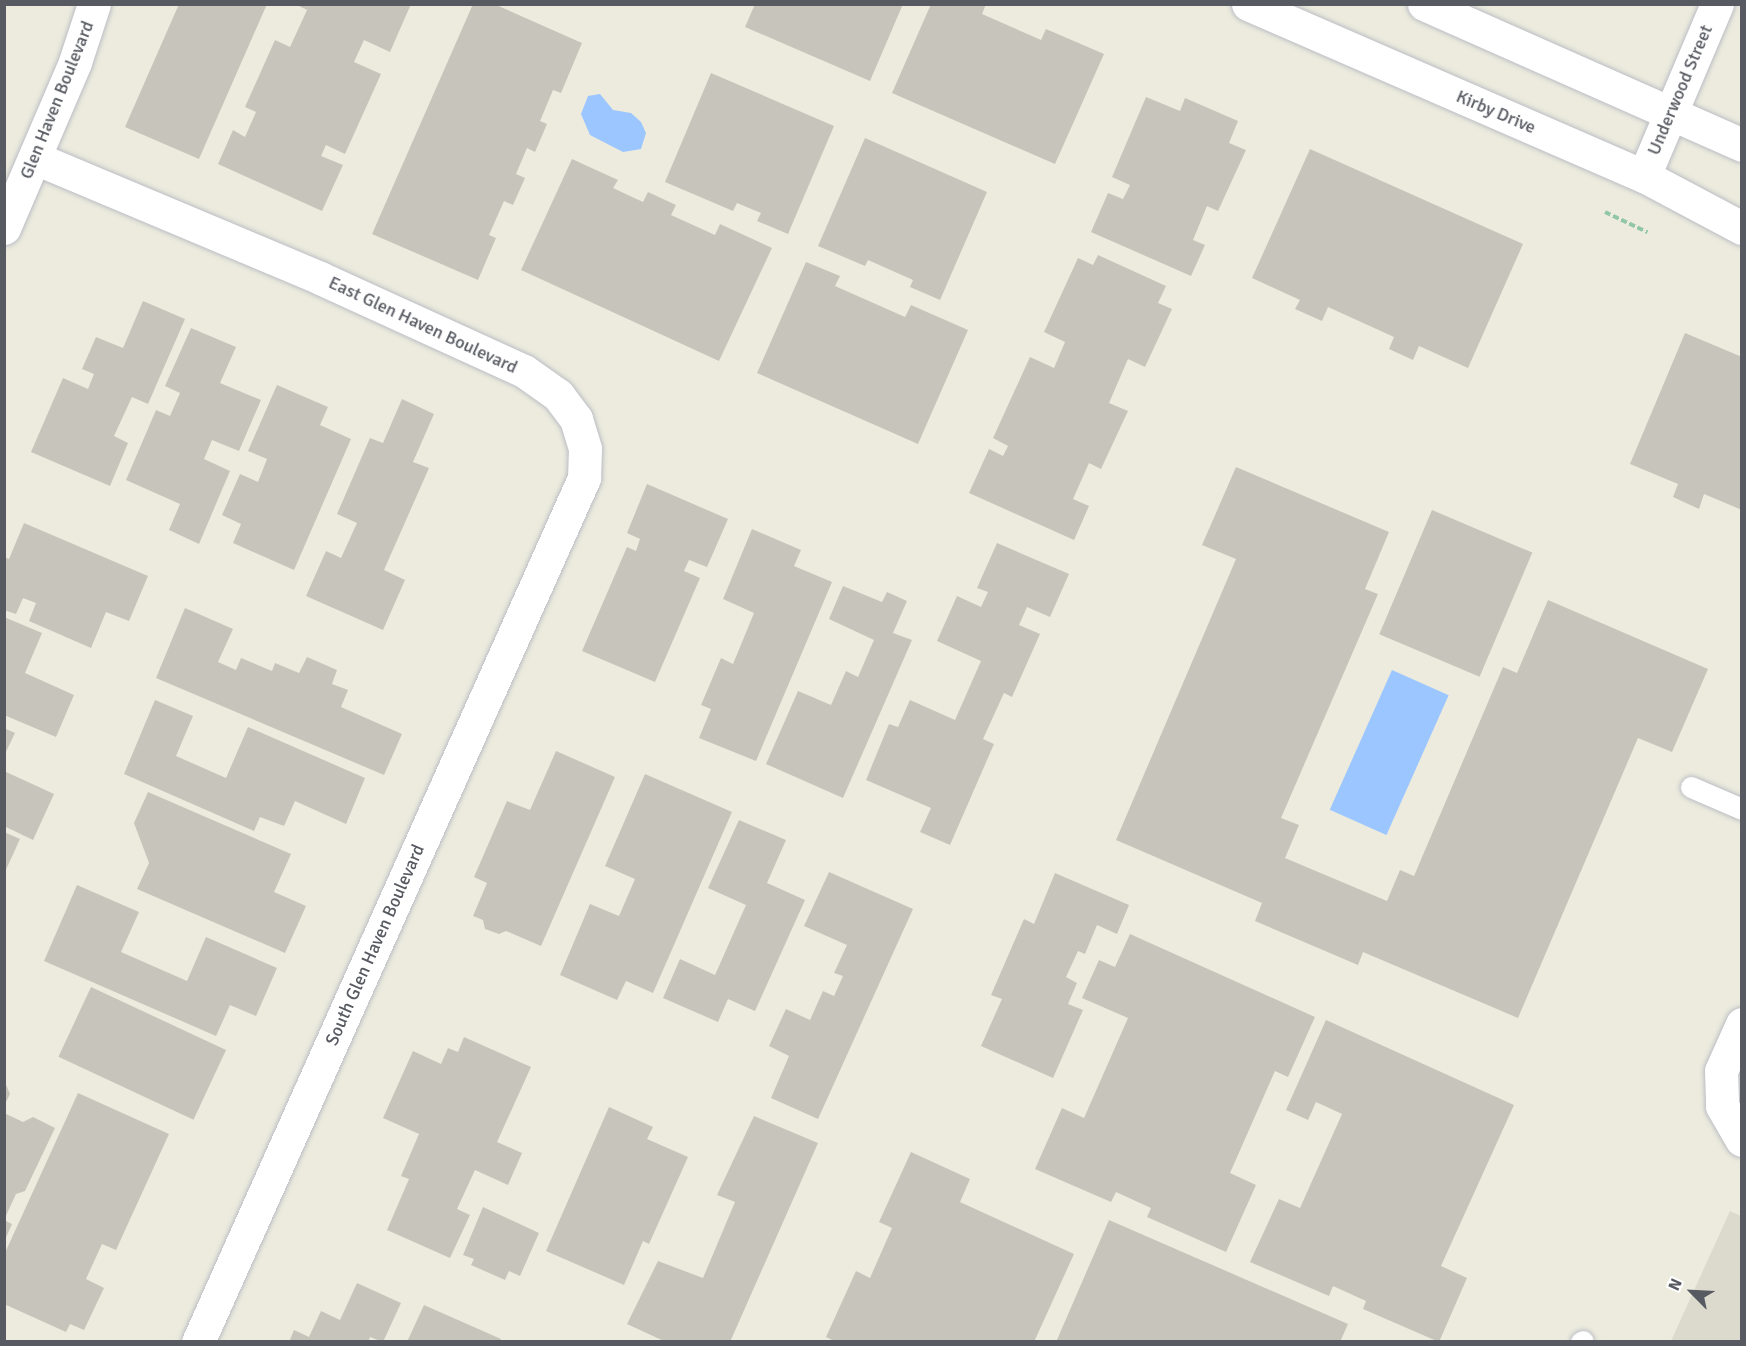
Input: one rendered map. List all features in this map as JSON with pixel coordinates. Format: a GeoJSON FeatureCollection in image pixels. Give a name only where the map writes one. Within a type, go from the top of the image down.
{"type":"FeatureCollection","features":[{"type":"Feature","properties":{"kind":"street","name":"Glen Haven Boulevard"},"geometry":{"type":"LineString","coordinates":[[4,228],[35,158],[94,4]]}},
{"type":"Feature","properties":{"kind":"street","name":"Kirby Drive"},"geometry":{"type":"LineString","coordinates":[[1248,4],[1644,176],[1742,228]]}},
{"type":"Feature","properties":{"kind":"street"},"geometry":{"type":"LineString","coordinates":[[1424,4],[1742,145]]}},
{"type":"Feature","properties":{"kind":"street","name":"Underwood Street"},"geometry":{"type":"LineString","coordinates":[[1644,176],[1669,111],[1717,4]]}},
{"type":"Feature","properties":{"kind":"street","name":"East Glen Haven Boulevard"},"geometry":{"type":"LineString","coordinates":[[35,158],[477,347],[524,371],[558,394],[576,419],[585,449],[584,478],[495,675]]}},
{"type":"Feature","properties":{"kind":"street","name":"South Glen Haven Boulevard"},"geometry":{"type":"LineString","coordinates":[[198,1341],[256,1216],[495,675]]}},
{"type":"Feature","properties":{"kind":"street"},"geometry":{"type":"LineString","coordinates":[[1742,1024],[1721,1071],[1722,1106],[1742,1140]]}},
{"type":"Feature","properties":{"kind":"lane"},"geometry":{"type":"LineString","coordinates":[[1691,787],[1742,809]]}},
{"type":"Feature","properties":{"kind":"path"},"geometry":{"type":"LineString","coordinates":[[1605,213],[1647,232]]}},
{"type":"Feature","properties":{"kind":"shaded area"},"geometry":{"type":"Polygon","coordinates":[[[1730,1211],[1741,1216],[1741,1341],[1671,1341],[1730,1211]]]}},
{"type":"Feature","properties":{"kind":"water"},"geometry":{"type":"Polygon","coordinates":[[[600,94],[613,110],[631,113],[641,122],[646,133],[641,149],[623,152],[590,135],[581,114],[588,96],[600,94]]]}},
{"type":"Feature","properties":{"kind":"water"},"geometry":{"type":"Polygon","coordinates":[[[1392,670],[1449,695],[1386,835],[1330,810],[1392,670]]]}},
{"type":"Feature","properties":{"kind":"building"},"geometry":{"type":"Polygon","coordinates":[[[179,4],[267,4],[199,159],[125,127],[179,4]]]}},
{"type":"Feature","properties":{"kind":"building"},"geometry":{"type":"Polygon","coordinates":[[[295,4],[411,4],[390,52],[364,40],[354,62],[381,74],[345,154],[326,145],[321,156],[343,165],[322,211],[218,164],[233,130],[245,137],[256,112],[245,107],[275,40],[290,47],[307,10],[295,4]]]}},
{"type":"Feature","properties":{"kind":"building"},"geometry":{"type":"Polygon","coordinates":[[[473,4],[494,4],[582,43],[561,93],[553,90],[540,121],[547,124],[535,152],[527,148],[516,174],[525,178],[513,205],[504,201],[489,235],[496,238],[478,280],[372,234],[473,4]]]}},
{"type":"Feature","properties":{"kind":"building"},"geometry":{"type":"Polygon","coordinates":[[[755,4],[903,4],[870,81],[745,27],[755,4]]]}},
{"type":"Feature","properties":{"kind":"building"},"geometry":{"type":"Polygon","coordinates":[[[931,4],[986,4],[982,14],[1041,40],[1046,29],[1104,54],[1055,164],[892,93],[931,4]]]}},
{"type":"Feature","properties":{"kind":"building"},"geometry":{"type":"Polygon","coordinates":[[[711,73],[834,126],[788,234],[757,221],[761,213],[737,203],[733,211],[665,182],[711,73]]]}},
{"type":"Feature","properties":{"kind":"building"},"geometry":{"type":"Polygon","coordinates":[[[1146,97],[1180,111],[1185,98],[1238,121],[1229,143],[1246,150],[1218,211],[1207,206],[1193,240],[1205,245],[1191,276],[1091,232],[1108,193],[1123,199],[1130,185],[1112,177],[1146,97]]]}},
{"type":"Feature","properties":{"kind":"building"},"geometry":{"type":"Polygon","coordinates":[[[865,138],[987,192],[940,300],[910,287],[913,280],[868,260],[865,266],[818,246],[865,138]]]}},
{"type":"Feature","properties":{"kind":"building"},"geometry":{"type":"Polygon","coordinates":[[[1310,149],[1523,244],[1468,368],[1419,346],[1413,360],[1389,349],[1394,337],[1328,307],[1322,321],[1295,309],[1300,300],[1252,278],[1310,149]]]}},
{"type":"Feature","properties":{"kind":"building"},"geometry":{"type":"Polygon","coordinates":[[[572,159],[618,180],[613,188],[643,202],[648,192],[676,205],[671,215],[715,235],[720,224],[772,248],[719,361],[521,270],[572,159]]]}},
{"type":"Feature","properties":{"kind":"building"},"geometry":{"type":"Polygon","coordinates":[[[1098,255],[1166,286],[1158,303],[1172,309],[1145,367],[1128,359],[1109,403],[1128,411],[1101,469],[1089,463],[1073,499],[1089,506],[1074,540],[969,493],[989,449],[1003,456],[1008,446],[993,438],[1030,357],[1054,368],[1065,342],[1044,332],[1078,258],[1093,265],[1098,255]]]}},
{"type":"Feature","properties":{"kind":"building"},"geometry":{"type":"Polygon","coordinates":[[[806,262],[840,276],[835,286],[905,317],[911,305],[968,330],[918,444],[757,373],[806,262]]]}},
{"type":"Feature","properties":{"kind":"building"},"geometry":{"type":"Polygon","coordinates":[[[143,301],[185,319],[148,404],[132,397],[114,436],[128,443],[110,486],[31,452],[63,378],[88,389],[94,374],[82,369],[96,337],[123,348],[143,301]]]}},
{"type":"Feature","properties":{"kind":"building"},"geometry":{"type":"Polygon","coordinates":[[[191,328],[236,347],[220,383],[261,400],[239,451],[212,440],[204,459],[230,471],[199,544],[169,530],[180,504],[126,480],[156,410],[170,416],[180,393],[165,386],[191,328]]]}},
{"type":"Feature","properties":{"kind":"building"},"geometry":{"type":"Polygon","coordinates":[[[1685,333],[1742,357],[1742,510],[1704,494],[1699,509],[1673,497],[1678,484],[1630,464],[1685,333]]]}},
{"type":"Feature","properties":{"kind":"building"},"geometry":{"type":"Polygon","coordinates":[[[277,385],[328,407],[320,425],[351,439],[294,570],[233,543],[241,524],[222,515],[240,474],[258,482],[267,459],[248,451],[277,385]]]}},
{"type":"Feature","properties":{"kind":"building"},"geometry":{"type":"Polygon","coordinates":[[[402,399],[434,414],[413,462],[429,468],[384,570],[405,580],[383,630],[306,596],[326,551],[341,558],[357,523],[337,514],[370,438],[383,443],[402,399]]]}},
{"type":"Feature","properties":{"kind":"building"},"geometry":{"type":"Polygon","coordinates":[[[1236,467],[1389,532],[1365,589],[1378,594],[1281,818],[1299,825],[1285,858],[1387,901],[1400,870],[1414,876],[1503,667],[1517,673],[1548,600],[1708,669],[1672,752],[1638,738],[1518,1018],[1363,952],[1358,965],[1255,921],[1262,903],[1116,840],[1236,559],[1202,545],[1236,467]]]}},
{"type":"Feature","properties":{"kind":"building"},"geometry":{"type":"Polygon","coordinates":[[[647,484],[728,519],[707,567],[689,560],[684,571],[700,578],[655,682],[582,651],[627,547],[636,551],[640,539],[627,533],[647,484]]]}},
{"type":"Feature","properties":{"kind":"building"},"geometry":{"type":"Polygon","coordinates":[[[1432,510],[1532,553],[1480,677],[1379,634],[1432,510]]]}},
{"type":"Feature","properties":{"kind":"building"},"geometry":{"type":"Polygon","coordinates":[[[24,523],[148,576],[129,621],[106,612],[91,648],[29,621],[36,603],[23,598],[16,614],[4,610],[4,557],[9,559],[24,523]]]}},
{"type":"Feature","properties":{"kind":"building"},"geometry":{"type":"Polygon","coordinates":[[[752,529],[801,550],[794,566],[832,582],[756,761],[699,738],[711,709],[701,705],[721,658],[733,664],[754,613],[723,599],[752,529]]]}},
{"type":"Feature","properties":{"kind":"building"},"geometry":{"type":"Polygon","coordinates":[[[997,543],[1069,574],[1050,617],[1027,607],[1019,625],[1040,634],[1012,697],[1004,693],[983,739],[994,744],[950,845],[920,832],[931,808],[866,780],[889,724],[898,727],[910,700],[955,720],[981,661],[937,641],[957,596],[981,607],[988,592],[977,588],[997,543]]]}},
{"type":"Feature","properties":{"kind":"building"},"geometry":{"type":"Polygon","coordinates":[[[843,586],[882,602],[887,592],[907,601],[893,633],[912,640],[843,798],[766,764],[798,691],[831,705],[846,671],[858,677],[874,640],[829,619],[843,586]]]}},
{"type":"Feature","properties":{"kind":"building"},"geometry":{"type":"Polygon","coordinates":[[[185,608],[233,629],[218,662],[236,670],[241,658],[272,671],[275,663],[299,673],[307,657],[337,670],[332,684],[348,690],[341,707],[402,734],[384,775],[156,678],[185,608]]]}},
{"type":"Feature","properties":{"kind":"building"},"geometry":{"type":"Polygon","coordinates":[[[4,617],[42,633],[25,673],[74,695],[56,737],[4,715],[4,617]]]}},
{"type":"Feature","properties":{"kind":"building"},"geometry":{"type":"Polygon","coordinates":[[[155,700],[193,716],[176,756],[226,778],[248,727],[365,778],[346,824],[295,801],[284,826],[260,817],[254,831],[124,774],[155,700]]]}},
{"type":"Feature","properties":{"kind":"building"},"geometry":{"type":"Polygon","coordinates":[[[4,728],[15,733],[4,756],[4,728]]]}},
{"type":"Feature","properties":{"kind":"building"},"geometry":{"type":"Polygon","coordinates":[[[556,751],[615,777],[541,946],[506,931],[499,934],[485,929],[483,920],[473,916],[487,883],[474,877],[507,801],[530,810],[556,751]]]}},
{"type":"Feature","properties":{"kind":"building"},"geometry":{"type":"Polygon","coordinates":[[[4,771],[54,794],[33,840],[4,826],[4,771]]]}},
{"type":"Feature","properties":{"kind":"building"},"geometry":{"type":"Polygon","coordinates":[[[645,774],[732,812],[653,993],[626,981],[617,1000],[560,975],[590,904],[619,916],[635,879],[605,866],[645,774]]]}},
{"type":"Feature","properties":{"kind":"building"},"geometry":{"type":"Polygon","coordinates":[[[148,792],[291,854],[274,892],[306,906],[285,953],[137,889],[149,863],[134,823],[148,792]]]}},
{"type":"Feature","properties":{"kind":"building"},"geometry":{"type":"Polygon","coordinates":[[[739,820],[786,840],[767,883],[805,900],[755,1011],[728,999],[718,1022],[663,998],[680,959],[715,975],[746,905],[708,888],[739,820]]]}},
{"type":"Feature","properties":{"kind":"building"},"geometry":{"type":"Polygon","coordinates":[[[4,832],[20,839],[4,874],[4,832]]]}},
{"type":"Feature","properties":{"kind":"building"},"geometry":{"type":"Polygon","coordinates":[[[829,872],[913,909],[818,1119],[771,1098],[789,1056],[769,1046],[786,1009],[810,1020],[823,991],[834,996],[843,976],[834,973],[847,945],[804,926],[829,872]]]}},
{"type":"Feature","properties":{"kind":"building"},"geometry":{"type":"Polygon","coordinates":[[[1055,873],[1129,905],[1117,934],[1097,925],[1085,954],[1078,951],[1066,977],[1077,983],[1068,1004],[1083,1010],[1053,1078],[981,1046],[1002,999],[991,995],[1024,919],[1034,924],[1055,873]]]}},
{"type":"Feature","properties":{"kind":"building"},"geometry":{"type":"Polygon","coordinates":[[[77,885],[139,912],[121,952],[187,981],[206,937],[277,968],[256,1016],[230,1005],[216,1036],[44,961],[77,885]]]}},
{"type":"Feature","properties":{"kind":"building"},"geometry":{"type":"Polygon","coordinates":[[[1130,934],[1315,1017],[1288,1077],[1275,1071],[1230,1173],[1256,1185],[1226,1252],[1147,1217],[1151,1208],[1116,1192],[1111,1202],[1035,1169],[1062,1108],[1084,1118],[1128,1018],[1082,998],[1099,960],[1115,967],[1130,934]]]}},
{"type":"Feature","properties":{"kind":"building"},"geometry":{"type":"Polygon","coordinates":[[[91,987],[226,1050],[193,1120],[58,1057],[91,987]]]}},
{"type":"Feature","properties":{"kind":"building"},"geometry":{"type":"Polygon","coordinates":[[[1326,1020],[1514,1105],[1441,1266],[1467,1278],[1439,1342],[1363,1309],[1366,1301],[1333,1286],[1329,1296],[1250,1262],[1279,1199],[1300,1208],[1342,1114],[1316,1102],[1308,1120],[1286,1110],[1326,1020]]]}},
{"type":"Feature","properties":{"kind":"building"},"geometry":{"type":"Polygon","coordinates":[[[464,1037],[531,1067],[497,1142],[522,1153],[508,1185],[475,1170],[457,1209],[470,1215],[450,1258],[387,1230],[409,1179],[401,1176],[419,1134],[383,1118],[413,1051],[441,1064],[448,1048],[458,1052],[464,1037]]]}},
{"type":"Feature","properties":{"kind":"building"},"geometry":{"type":"Polygon","coordinates":[[[4,1080],[10,1094],[4,1106],[4,1080]]]}},
{"type":"Feature","properties":{"kind":"building"},"geometry":{"type":"Polygon","coordinates":[[[78,1093],[169,1134],[116,1250],[102,1244],[86,1279],[104,1288],[84,1330],[70,1324],[66,1332],[4,1304],[4,1255],[78,1093]]]}},
{"type":"Feature","properties":{"kind":"building"},"geometry":{"type":"Polygon","coordinates":[[[609,1107],[653,1127],[647,1139],[688,1157],[649,1244],[643,1241],[624,1285],[546,1251],[609,1107]]]}},
{"type":"Feature","properties":{"kind":"building"},"geometry":{"type":"Polygon","coordinates":[[[4,1113],[23,1122],[33,1117],[55,1128],[25,1191],[16,1194],[4,1220],[4,1113]]]}},
{"type":"Feature","properties":{"kind":"building"},"geometry":{"type":"Polygon","coordinates":[[[754,1116],[818,1143],[730,1342],[666,1342],[627,1324],[658,1261],[703,1278],[735,1202],[717,1195],[754,1116]]]}},
{"type":"Feature","properties":{"kind":"building"},"geometry":{"type":"Polygon","coordinates":[[[911,1152],[970,1179],[960,1202],[1074,1254],[1034,1342],[836,1342],[826,1337],[856,1271],[870,1278],[892,1228],[879,1222],[911,1152]]]}},
{"type":"Feature","properties":{"kind":"building"},"geometry":{"type":"Polygon","coordinates":[[[483,1207],[539,1233],[520,1276],[509,1271],[505,1280],[471,1265],[474,1259],[463,1255],[483,1207]]]}},
{"type":"Feature","properties":{"kind":"building"},"geometry":{"type":"Polygon","coordinates":[[[4,1220],[12,1224],[4,1242],[4,1220]]]}},
{"type":"Feature","properties":{"kind":"building"},"geometry":{"type":"Polygon","coordinates":[[[1109,1220],[1348,1324],[1340,1342],[1056,1342],[1109,1220]]]}},
{"type":"Feature","properties":{"kind":"building"},"geometry":{"type":"Polygon","coordinates":[[[357,1283],[401,1303],[383,1342],[370,1337],[368,1342],[289,1342],[294,1330],[309,1337],[321,1311],[340,1320],[357,1283]]]}},
{"type":"Feature","properties":{"kind":"building"},"geometry":{"type":"Polygon","coordinates":[[[424,1305],[501,1339],[500,1342],[407,1342],[424,1305]]]}}]}
